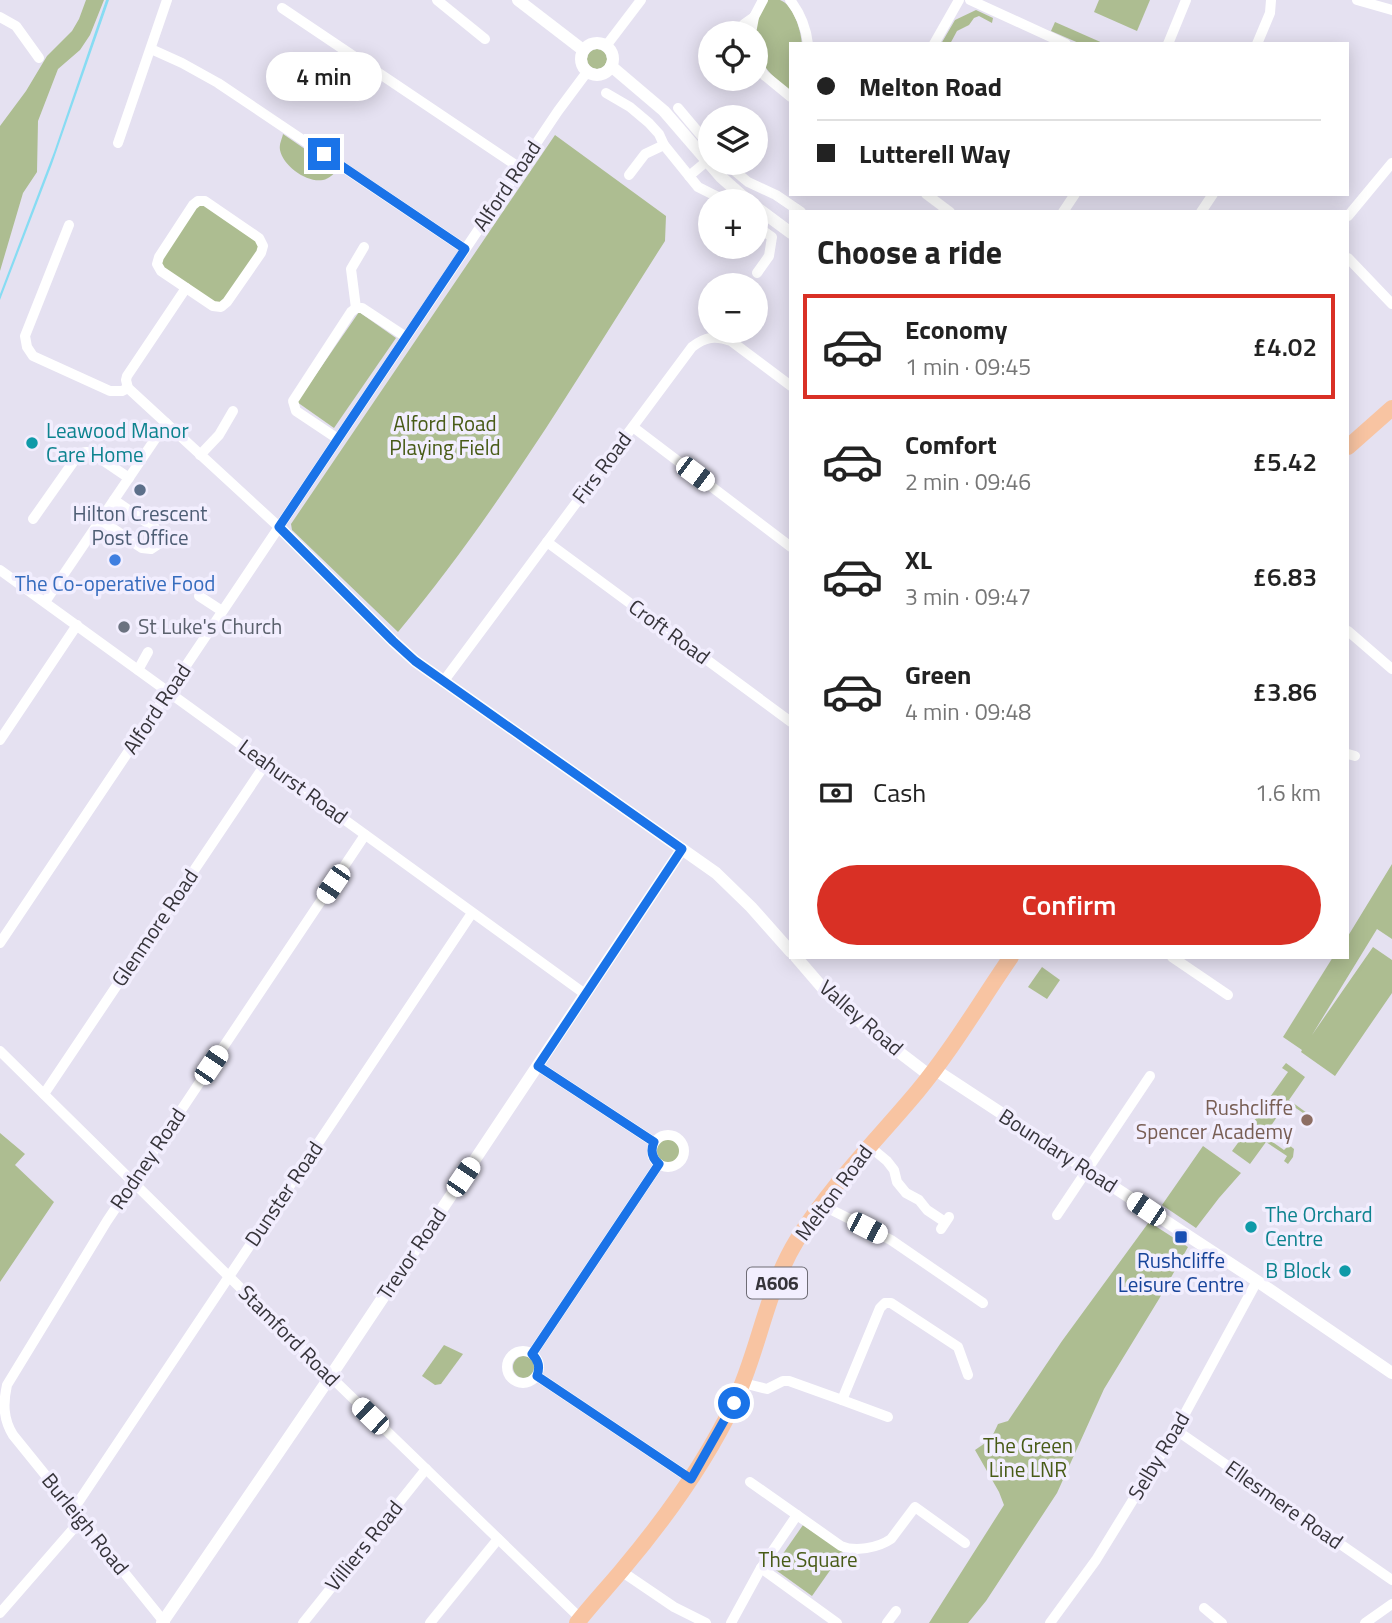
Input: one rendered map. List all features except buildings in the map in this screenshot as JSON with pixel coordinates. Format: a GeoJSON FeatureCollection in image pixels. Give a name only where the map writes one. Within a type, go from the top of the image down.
{"type":"FeatureCollection","features":[{"type":"Feature","properties":{"kind":"main road"},"geometry":{"type":"LineString","coordinates":[[1349,446],[1392,408]]}},
{"type":"Feature","properties":{"kind":"main road","name":"Melton Road"},"geometry":{"type":"LineString","coordinates":[[579,1621],[691,1479],[730,1411],[743,1382],[782,1269],[820,1204],[918,1091],[1010,959]]}},
{"type":"Feature","properties":{"kind":"street"},"geometry":{"type":"LineString","coordinates":[[118,143],[167,0]]}},
{"type":"Feature","properties":{"kind":"street"},"geometry":{"type":"LineString","coordinates":[[437,0],[485,39]]}},
{"type":"Feature","properties":{"kind":"street"},"geometry":{"type":"LineString","coordinates":[[518,0],[583,50]]}},
{"type":"Feature","properties":{"kind":"street"},"geometry":{"type":"LineString","coordinates":[[606,46],[641,0]]}},
{"type":"Feature","properties":{"kind":"street"},"geometry":{"type":"LineString","coordinates":[[753,21],[763,0]]}},
{"type":"Feature","properties":{"kind":"street"},"geometry":{"type":"LineString","coordinates":[[790,0],[798,10],[806,29],[808,42]]}},
{"type":"Feature","properties":{"kind":"street"},"geometry":{"type":"LineString","coordinates":[[935,42],[959,0]]}},
{"type":"Feature","properties":{"kind":"street"},"geometry":{"type":"LineString","coordinates":[[970,0],[1062,42]]}},
{"type":"Feature","properties":{"kind":"street"},"geometry":{"type":"LineString","coordinates":[[1169,42],[1186,0]]}},
{"type":"Feature","properties":{"kind":"street"},"geometry":{"type":"LineString","coordinates":[[1258,42],[1270,13],[1271,0]]}},
{"type":"Feature","properties":{"kind":"street"},"geometry":{"type":"LineString","coordinates":[[1357,0],[1392,10]]}},
{"type":"Feature","properties":{"kind":"street"},"geometry":{"type":"LineString","coordinates":[[282,8],[520,168]]}},
{"type":"Feature","properties":{"kind":"street"},"geometry":{"type":"LineString","coordinates":[[0,17],[16,26],[39,58]]}},
{"type":"Feature","properties":{"kind":"street"},"geometry":{"type":"LineString","coordinates":[[747,21],[754,17]]}},
{"type":"Feature","properties":{"kind":"street"},"geometry":{"type":"LineString","coordinates":[[594,43],[606,46],[612,55],[611,66],[607,72],[600,75],[587,72],[580,57],[583,50],[594,43]]}},
{"type":"Feature","properties":{"kind":"street"},"geometry":{"type":"LineString","coordinates":[[150,49],[218,83],[465,249]]}},
{"type":"Feature","properties":{"kind":"street"},"geometry":{"type":"LineString","coordinates":[[611,66],[664,111],[698,151]]}},
{"type":"Feature","properties":{"kind":"street","name":"Alford Road"},"geometry":{"type":"LineString","coordinates":[[0,943],[465,249],[587,72]]}},
{"type":"Feature","properties":{"kind":"street"},"geometry":{"type":"LineString","coordinates":[[768,80],[789,96]]}},
{"type":"Feature","properties":{"kind":"street"},"geometry":{"type":"LineString","coordinates":[[606,93],[630,107],[649,123],[702,189]]}},
{"type":"Feature","properties":{"kind":"street"},"geometry":{"type":"LineString","coordinates":[[678,108],[698,132]]}},
{"type":"Feature","properties":{"kind":"street"},"geometry":{"type":"LineString","coordinates":[[629,175],[645,154],[664,145]]}},
{"type":"Feature","properties":{"kind":"street"},"geometry":{"type":"LineString","coordinates":[[1349,215],[1392,163]]}},
{"type":"Feature","properties":{"kind":"street"},"geometry":{"type":"LineString","coordinates":[[689,176],[698,168]]}},
{"type":"Feature","properties":{"kind":"street"},"geometry":{"type":"LineString","coordinates":[[719,175],[734,189]]}},
{"type":"Feature","properties":{"kind":"street"},"geometry":{"type":"LineString","coordinates":[[740,175],[798,210]]}},
{"type":"Feature","properties":{"kind":"street"},"geometry":{"type":"LineString","coordinates":[[929,196],[947,210]]}},
{"type":"Feature","properties":{"kind":"street"},"geometry":{"type":"LineString","coordinates":[[198,201],[205,201],[259,238],[263,246],[227,303],[220,307],[213,306],[186,288],[161,271],[157,264],[193,205],[198,201]]}},
{"type":"Feature","properties":{"kind":"street"},"geometry":{"type":"LineString","coordinates":[[768,216],[789,232]]}},
{"type":"Feature","properties":{"kind":"street"},"geometry":{"type":"LineString","coordinates":[[69,225],[25,336],[27,347],[33,356],[110,391],[128,388]]}},
{"type":"Feature","properties":{"kind":"street"},"geometry":{"type":"LineString","coordinates":[[768,234],[772,237],[768,256]]}},
{"type":"Feature","properties":{"kind":"street"},"geometry":{"type":"LineString","coordinates":[[356,308],[351,269],[364,247]]}},
{"type":"Feature","properties":{"kind":"street"},"geometry":{"type":"LineString","coordinates":[[757,273],[766,259]]}},
{"type":"Feature","properties":{"kind":"street"},"geometry":{"type":"LineString","coordinates":[[1349,259],[1392,304]]}},
{"type":"Feature","properties":{"kind":"street"},"geometry":{"type":"LineString","coordinates":[[186,288],[127,376],[125,380],[128,388],[279,527],[415,661],[724,880],[789,950]]}},
{"type":"Feature","properties":{"kind":"street"},"geometry":{"type":"LineString","coordinates":[[338,439],[296,411],[293,401],[351,312],[362,308],[406,337]]}},
{"type":"Feature","properties":{"kind":"street","name":"Firs Road"},"geometry":{"type":"LineString","coordinates":[[443,682],[692,347],[710,337],[731,341],[789,384]]}},
{"type":"Feature","properties":{"kind":"street"},"geometry":{"type":"LineString","coordinates":[[200,455],[219,435],[233,411]]}},
{"type":"Feature","properties":{"kind":"street"},"geometry":{"type":"LineString","coordinates":[[45,602],[166,423]]}},
{"type":"Feature","properties":{"kind":"street"},"geometry":{"type":"LineString","coordinates":[[633,427],[789,545]]}},
{"type":"Feature","properties":{"kind":"street"},"geometry":{"type":"LineString","coordinates":[[33,519],[81,453],[92,453],[129,478]]}},
{"type":"Feature","properties":{"kind":"street"},"geometry":{"type":"LineString","coordinates":[[100,520],[142,548],[157,545],[155,528],[114,500]]}},
{"type":"Feature","properties":{"kind":"street","name":"Croft Road"},"geometry":{"type":"LineString","coordinates":[[547,542],[789,721]]}},
{"type":"Feature","properties":{"kind":"street","name":"Leahurst Road"},"geometry":{"type":"LineString","coordinates":[[0,570],[585,995]]}},
{"type":"Feature","properties":{"kind":"street"},"geometry":{"type":"LineString","coordinates":[[199,596],[222,611]]}},
{"type":"Feature","properties":{"kind":"street"},"geometry":{"type":"LineString","coordinates":[[0,740],[77,625]]}},
{"type":"Feature","properties":{"kind":"street"},"geometry":{"type":"LineString","coordinates":[[1349,632],[1392,669]]}},
{"type":"Feature","properties":{"kind":"street"},"geometry":{"type":"LineString","coordinates":[[138,670],[148,652]]}},
{"type":"Feature","properties":{"kind":"street","name":"Glenmore Road"},"geometry":{"type":"LineString","coordinates":[[44,1094],[266,763]]}},
{"type":"Feature","properties":{"kind":"street","name":"Rodney Road"},"geometry":{"type":"LineString","coordinates":[[3,1428],[2,1401],[7,1385],[107,1221],[366,835]]}},
{"type":"Feature","properties":{"kind":"street","name":"Trevor Road"},"geometry":{"type":"LineString","coordinates":[[163,1622],[682,849]]}},
{"type":"Feature","properties":{"kind":"street","name":"Dunster Road"},"geometry":{"type":"LineString","coordinates":[[73,1510],[472,913]]}},
{"type":"Feature","properties":{"kind":"street","name":"Valley Road"},"geometry":{"type":"LineString","coordinates":[[798,959],[827,993],[865,1026],[932,1072]]}},
{"type":"Feature","properties":{"kind":"street"},"geometry":{"type":"LineString","coordinates":[[1174,959],[1228,995]]}},
{"type":"Feature","properties":{"kind":"street","name":"Stamford Road"},"geometry":{"type":"LineString","coordinates":[[0,1051],[579,1621]]}},
{"type":"Feature","properties":{"kind":"street"},"geometry":{"type":"LineString","coordinates":[[538,1066],[654,1142]]}},
{"type":"Feature","properties":{"kind":"street","name":"Boundary Road"},"geometry":{"type":"LineString","coordinates":[[932,1072],[1088,1170],[1392,1373]]}},
{"type":"Feature","properties":{"kind":"street"},"geometry":{"type":"LineString","coordinates":[[1057,1215],[1150,1076]]}},
{"type":"Feature","properties":{"kind":"street"},"geometry":{"type":"LineString","coordinates":[[672,1135],[680,1140],[684,1150],[681,1160],[669,1167],[659,1164],[652,1152],[654,1142],[662,1136],[672,1135]]}},
{"type":"Feature","properties":{"kind":"street"},"geometry":{"type":"LineString","coordinates":[[869,1146],[887,1161],[894,1170],[897,1182],[906,1193],[919,1200],[927,1210],[945,1223]]}},
{"type":"Feature","properties":{"kind":"street"},"geometry":{"type":"LineString","coordinates":[[532,1354],[659,1164]]}},
{"type":"Feature","properties":{"kind":"street"},"geometry":{"type":"LineString","coordinates":[[820,1204],[891,1240],[983,1303]]}},
{"type":"Feature","properties":{"kind":"street","name":"Selby Road"},"geometry":{"type":"LineString","coordinates":[[1050,1623],[1097,1560],[1176,1430],[1257,1281]]}},
{"type":"Feature","properties":{"kind":"street"},"geometry":{"type":"LineString","coordinates":[[842,1400],[880,1308],[885,1303],[895,1305],[958,1347],[968,1375]]}},
{"type":"Feature","properties":{"kind":"street"},"geometry":{"type":"LineString","coordinates":[[523,1351],[532,1354],[539,1366],[537,1376],[529,1382],[515,1381],[508,1373],[508,1363],[513,1355],[523,1351]]}},
{"type":"Feature","properties":{"kind":"street"},"geometry":{"type":"LineString","coordinates":[[537,1376],[691,1479]]}},
{"type":"Feature","properties":{"kind":"street"},"geometry":{"type":"LineString","coordinates":[[743,1382],[767,1389],[789,1381],[888,1417]]}},
{"type":"Feature","properties":{"kind":"street","name":"Burleigh Road"},"geometry":{"type":"LineString","coordinates":[[3,1428],[13,1434],[163,1622]]}},
{"type":"Feature","properties":{"kind":"street","name":"Ellesmere Road"},"geometry":{"type":"LineString","coordinates":[[1176,1430],[1392,1580]]}},
{"type":"Feature","properties":{"kind":"street","name":"Villiers Road"},"geometry":{"type":"LineString","coordinates":[[303,1623],[426,1469]]}},
{"type":"Feature","properties":{"kind":"street"},"geometry":{"type":"LineString","coordinates":[[750,1482],[841,1545],[854,1549],[891,1539],[915,1507],[965,1543]]}},
{"type":"Feature","properties":{"kind":"street"},"geometry":{"type":"LineString","coordinates":[[731,1623],[761,1568],[797,1515]]}},
{"type":"Feature","properties":{"kind":"street"},"geometry":{"type":"LineString","coordinates":[[0,1613],[81,1520]]}},
{"type":"Feature","properties":{"kind":"street"},"geometry":{"type":"LineString","coordinates":[[429,1623],[498,1539]]}},
{"type":"Feature","properties":{"kind":"street"},"geometry":{"type":"LineString","coordinates":[[761,1568],[837,1623]]}},
{"type":"Feature","properties":{"kind":"street"},"geometry":{"type":"LineString","coordinates":[[621,1571],[674,1607],[706,1623]]}},
{"type":"Feature","properties":{"kind":"street"},"geometry":{"type":"LineString","coordinates":[[1365,1623],[1392,1604]]}},
{"type":"Feature","properties":{"kind":"street"},"geometry":{"type":"LineString","coordinates":[[1204,1608],[1222,1623]]}},
{"type":"Feature","properties":{"kind":"street"},"geometry":{"type":"LineString","coordinates":[[887,1623],[896,1611]]}},
{"type":"Feature","properties":{"kind":"green space"},"geometry":{"type":"Polygon","coordinates":[[[86,0],[104,0],[90,35],[80,50],[58,69],[38,121],[37,172],[23,193],[0,271],[0,126],[47,56],[72,31],[86,0]]]}},
{"type":"Feature","properties":{"kind":"green space"},"geometry":{"type":"Polygon","coordinates":[[[768,0],[780,0],[789,7],[796,19],[802,42],[789,42],[788,90],[768,70],[768,21],[757,19],[768,0]]]}},
{"type":"Feature","properties":{"kind":"green space"},"geometry":{"type":"Polygon","coordinates":[[[1099,0],[1150,0],[1137,31],[1094,12],[1099,0]]]}},
{"type":"Feature","properties":{"kind":"green space"},"geometry":{"type":"Polygon","coordinates":[[[976,10],[993,18],[992,23],[979,16],[974,18],[969,25],[957,31],[951,42],[942,42],[955,20],[976,10]]]}},
{"type":"Feature","properties":{"kind":"green space"},"geometry":{"type":"Polygon","coordinates":[[[1055,22],[1100,42],[1076,42],[1051,31],[1055,22]]]}},
{"type":"Feature","properties":{"kind":"green space"},"geometry":{"type":"Polygon","coordinates":[[[597,49],[604,52],[607,59],[604,66],[597,69],[590,66],[587,59],[590,52],[597,49]]]}},
{"type":"Feature","properties":{"kind":"green space"},"geometry":{"type":"Polygon","coordinates":[[[283,134],[337,171],[323,180],[310,179],[297,172],[282,156],[280,148],[283,134]]]}},
{"type":"Feature","properties":{"kind":"green space","name":"Alford Road Playing Field"},"geometry":{"type":"Polygon","coordinates":[[[555,135],[666,216],[665,241],[504,490],[435,586],[398,632],[292,530],[291,524],[555,135]]]}},
{"type":"Feature","properties":{"kind":"green space"},"geometry":{"type":"Polygon","coordinates":[[[198,201],[263,246],[221,307],[161,271],[159,257],[198,201]]]}},
{"type":"Feature","properties":{"kind":"green space"},"geometry":{"type":"Polygon","coordinates":[[[359,312],[396,338],[334,428],[297,402],[359,312]]]}},
{"type":"Feature","properties":{"kind":"green space"},"geometry":{"type":"Polygon","coordinates":[[[1392,864],[1392,939],[1377,929],[1312,1035],[1373,947],[1392,960],[1392,993],[1335,1076],[1283,1037],[1332,959],[1349,959],[1349,934],[1392,864]]]}},
{"type":"Feature","properties":{"kind":"green space"},"geometry":{"type":"Polygon","coordinates":[[[1042,967],[1060,980],[1047,999],[1028,987],[1042,967]]]}},
{"type":"Feature","properties":{"kind":"green space"},"geometry":{"type":"Polygon","coordinates":[[[1286,1063],[1305,1077],[1289,1100],[1307,1113],[1306,1115],[1287,1102],[1264,1136],[1284,1150],[1289,1145],[1294,1149],[1293,1157],[1288,1164],[1284,1161],[1287,1156],[1266,1142],[1250,1164],[1232,1151],[1262,1110],[1257,1106],[1261,1101],[1265,1104],[1288,1072],[1282,1068],[1286,1063]]]}},
{"type":"Feature","properties":{"kind":"green space"},"geometry":{"type":"Polygon","coordinates":[[[0,1133],[25,1154],[15,1165],[54,1202],[0,1282],[0,1133]]]}},
{"type":"Feature","properties":{"kind":"green space"},"geometry":{"type":"Polygon","coordinates":[[[668,1139],[679,1146],[680,1151],[673,1162],[668,1163],[657,1156],[656,1151],[663,1140],[668,1139]]]}},
{"type":"Feature","properties":{"kind":"green space"},"geometry":{"type":"Polygon","coordinates":[[[1203,1146],[1241,1173],[1196,1228],[1162,1205],[1203,1146]]]}},
{"type":"Feature","properties":{"kind":"green space","name":"The Green Line LNR"},"geometry":{"type":"Polygon","coordinates":[[[1149,1222],[1188,1247],[1104,1389],[1057,1493],[986,1601],[968,1623],[929,1623],[1004,1505],[975,1450],[991,1439],[998,1424],[1008,1421],[1062,1341],[1149,1222]]]}},
{"type":"Feature","properties":{"kind":"green space"},"geometry":{"type":"Polygon","coordinates":[[[444,1345],[463,1354],[441,1384],[435,1385],[422,1376],[444,1345]]]}},
{"type":"Feature","properties":{"kind":"green space"},"geometry":{"type":"Polygon","coordinates":[[[520,1356],[528,1356],[535,1363],[535,1371],[528,1378],[520,1378],[513,1371],[513,1363],[520,1356]]]}},
{"type":"Feature","properties":{"kind":"green space","name":"The Square"},"geometry":{"type":"Polygon","coordinates":[[[803,1525],[843,1552],[812,1596],[773,1568],[803,1525]]]}},
{"type":"Feature","properties":{"kind":"water"},"geometry":{"type":"Polygon","coordinates":[[[106,0],[109,0],[52,164],[0,300],[0,294],[54,152],[106,0]]]}},
{"type":"Feature","properties":{"kind":"place","name":"Leawood Manor Care Home"},"geometry":{"type":"Point","coordinates":[32,443]}},
{"type":"Feature","properties":{"kind":"place","name":"Hilton Crescent Post Office"},"geometry":{"type":"Point","coordinates":[140,490]}},
{"type":"Feature","properties":{"kind":"place","name":"The Co-operative Food"},"geometry":{"type":"Point","coordinates":[115,560]}},
{"type":"Feature","properties":{"kind":"place","name":"St Luke's Church"},"geometry":{"type":"Point","coordinates":[124,627]}},
{"type":"Feature","properties":{"kind":"place","name":"Rushcliffe Spencer Academy"},"geometry":{"type":"Point","coordinates":[1307,1120]}},
{"type":"Feature","properties":{"kind":"place","name":"The Orchard Centre"},"geometry":{"type":"Point","coordinates":[1251,1227]}},
{"type":"Feature","properties":{"kind":"place","name":"Rushcliffe Leisure Centre"},"geometry":{"type":"Point","coordinates":[1181,1237]}},
{"type":"Feature","properties":{"kind":"place","name":"B Block"},"geometry":{"type":"Point","coordinates":[1345,1271]}},
{"type":"Feature","properties":{"kind":"route"},"geometry":{"type":"LineString","coordinates":[[324,154],[465,249],[279,527],[415,661],[682,849],[538,1066],[654,1142],[653,1157],[659,1164],[532,1354],[539,1366],[537,1376],[691,1479],[734,1403]]}}]}
